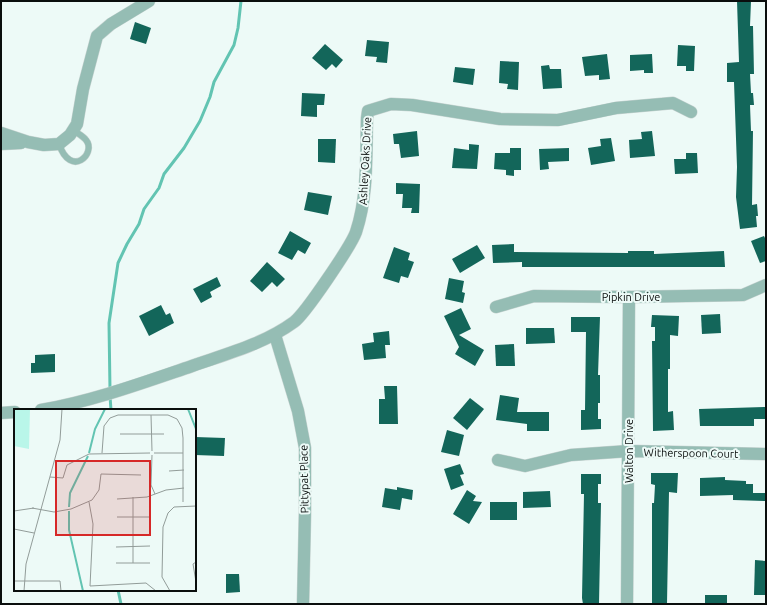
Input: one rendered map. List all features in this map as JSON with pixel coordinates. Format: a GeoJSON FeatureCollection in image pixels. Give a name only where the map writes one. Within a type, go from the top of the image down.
{"type":"FeatureCollection","features":[{"type":"Feature","properties":{"kind":"street"},"geometry":{"type":"LineString","coordinates":[[1,133],[28,142],[44,145],[59,144],[77,124],[83,89],[97,36],[111,24],[149,1]]}},
{"type":"Feature","properties":{"kind":"street","name":"Ashley Oaks Drive"},"geometry":{"type":"LineString","coordinates":[[47,409],[75,404],[217,358],[275,335],[296,321],[339,262],[355,234],[362,213],[365,185],[367,118],[368,111],[372,109],[391,104],[412,105],[470,116],[521,120],[558,120],[616,108],[674,103],[690,112]]}},
{"type":"Feature","properties":{"kind":"street"},"geometry":{"type":"LineString","coordinates":[[1,144],[28,142]]}},
{"type":"Feature","properties":{"kind":"street","name":"Pipkin Drive"},"geometry":{"type":"LineString","coordinates":[[496,307],[534,296],[629,297],[743,295],[766,285]]}},
{"type":"Feature","properties":{"kind":"street","name":"Walton Drive"},"geometry":{"type":"LineString","coordinates":[[627,604],[629,297]]}},
{"type":"Feature","properties":{"kind":"street","name":"Pittypat Place"},"geometry":{"type":"LineString","coordinates":[[275,335],[298,411],[305,448],[303,604]]}},
{"type":"Feature","properties":{"kind":"street"},"geometry":{"type":"LineString","coordinates":[[1,413],[14,412]]}},
{"type":"Feature","properties":{"kind":"street","name":"Witherspoon Court"},"geometry":{"type":"LineString","coordinates":[[498,460],[525,466],[571,455],[629,451],[766,454]]}},
{"type":"Feature","properties":{"kind":"lane"},"geometry":{"type":"LineString","coordinates":[[59,144],[66,158],[76,161],[84,158],[88,151],[88,143],[73,130]]}},
{"type":"Feature","properties":{"kind":"building"},"geometry":{"type":"Polygon","coordinates":[[[737,1],[751,1],[750,26],[753,26],[754,74],[750,74],[751,93],[753,93],[754,105],[750,105],[751,131],[753,131],[752,205],[757,204],[758,216],[756,216],[757,227],[740,229],[736,197],[737,167],[734,82],[727,82],[727,63],[739,62],[737,1]]]}},
{"type":"Feature","properties":{"kind":"building"},"geometry":{"type":"Polygon","coordinates":[[[135,22],[151,28],[146,44],[130,39],[135,22]]]}},
{"type":"Feature","properties":{"kind":"building"},"geometry":{"type":"Polygon","coordinates":[[[367,40],[389,42],[387,63],[376,62],[377,57],[365,56],[367,40]]]}},
{"type":"Feature","properties":{"kind":"building"},"geometry":{"type":"Polygon","coordinates":[[[325,44],[343,60],[336,68],[332,64],[326,70],[312,58],[325,44]]]}},
{"type":"Feature","properties":{"kind":"building"},"geometry":{"type":"Polygon","coordinates":[[[678,45],[695,46],[694,71],[686,71],[686,66],[677,66],[678,45]]]}},
{"type":"Feature","properties":{"kind":"building"},"geometry":{"type":"Polygon","coordinates":[[[607,54],[610,79],[599,80],[599,75],[585,76],[582,57],[607,54]]]}},
{"type":"Feature","properties":{"kind":"building"},"geometry":{"type":"Polygon","coordinates":[[[652,54],[653,73],[644,73],[644,70],[630,71],[630,55],[652,54]]]}},
{"type":"Feature","properties":{"kind":"building"},"geometry":{"type":"Polygon","coordinates":[[[500,61],[519,62],[518,90],[507,89],[508,84],[499,83],[500,61]]]}},
{"type":"Feature","properties":{"kind":"building"},"geometry":{"type":"Polygon","coordinates":[[[549,65],[550,69],[561,69],[562,88],[543,89],[541,66],[549,65]]]}},
{"type":"Feature","properties":{"kind":"building"},"geometry":{"type":"Polygon","coordinates":[[[455,67],[475,69],[473,85],[453,82],[455,67]]]}},
{"type":"Feature","properties":{"kind":"building"},"geometry":{"type":"Polygon","coordinates":[[[302,93],[325,94],[324,105],[317,105],[317,117],[301,116],[302,93]]]}},
{"type":"Feature","properties":{"kind":"building"},"geometry":{"type":"Polygon","coordinates":[[[417,131],[419,156],[401,158],[399,144],[394,144],[393,134],[417,131]]]}},
{"type":"Feature","properties":{"kind":"building"},"geometry":{"type":"Polygon","coordinates":[[[652,131],[655,156],[630,158],[629,140],[642,139],[641,132],[652,131]]]}},
{"type":"Feature","properties":{"kind":"building"},"geometry":{"type":"Polygon","coordinates":[[[611,138],[615,161],[591,165],[588,148],[601,146],[600,139],[611,138]]]}},
{"type":"Feature","properties":{"kind":"building"},"geometry":{"type":"Polygon","coordinates":[[[318,139],[336,139],[335,163],[318,162],[318,139]]]}},
{"type":"Feature","properties":{"kind":"building"},"geometry":{"type":"Polygon","coordinates":[[[469,144],[479,145],[477,169],[452,168],[454,148],[469,150],[469,144]]]}},
{"type":"Feature","properties":{"kind":"building"},"geometry":{"type":"Polygon","coordinates":[[[510,148],[521,148],[521,170],[514,170],[514,176],[506,175],[506,170],[494,169],[495,153],[510,153],[510,148]]]}},
{"type":"Feature","properties":{"kind":"building"},"geometry":{"type":"Polygon","coordinates":[[[569,148],[569,161],[548,162],[549,169],[540,170],[539,149],[569,148]]]}},
{"type":"Feature","properties":{"kind":"building"},"geometry":{"type":"Polygon","coordinates":[[[686,153],[697,153],[698,173],[675,174],[674,159],[686,159],[686,153]]]}},
{"type":"Feature","properties":{"kind":"building"},"geometry":{"type":"Polygon","coordinates":[[[396,183],[420,184],[419,213],[411,213],[412,208],[402,208],[403,194],[396,194],[396,183]]]}},
{"type":"Feature","properties":{"kind":"building"},"geometry":{"type":"Polygon","coordinates":[[[308,192],[332,196],[328,215],[304,210],[308,192]]]}},
{"type":"Feature","properties":{"kind":"building"},"geometry":{"type":"Polygon","coordinates":[[[290,231],[311,243],[305,254],[298,250],[292,260],[278,253],[290,231]]]}},
{"type":"Feature","properties":{"kind":"building"},"geometry":{"type":"Polygon","coordinates":[[[764,236],[766,240],[766,261],[760,263],[751,241],[764,236]]]}},
{"type":"Feature","properties":{"kind":"building"},"geometry":{"type":"Polygon","coordinates":[[[514,244],[514,252],[628,253],[628,251],[654,251],[654,254],[724,251],[725,267],[522,267],[522,262],[493,263],[492,245],[514,244]]]}},
{"type":"Feature","properties":{"kind":"building"},"geometry":{"type":"Polygon","coordinates":[[[477,245],[485,258],[460,273],[452,259],[477,245]]]}},
{"type":"Feature","properties":{"kind":"building"},"geometry":{"type":"Polygon","coordinates":[[[394,247],[410,253],[408,260],[414,262],[408,278],[401,276],[399,283],[383,278],[394,247]]]}},
{"type":"Feature","properties":{"kind":"building"},"geometry":{"type":"Polygon","coordinates":[[[267,262],[285,279],[277,287],[272,282],[262,292],[250,281],[267,262]]]}},
{"type":"Feature","properties":{"kind":"building"},"geometry":{"type":"Polygon","coordinates":[[[217,277],[221,286],[210,292],[212,297],[201,303],[193,289],[217,277]]]}},
{"type":"Feature","properties":{"kind":"building"},"geometry":{"type":"Polygon","coordinates":[[[449,278],[464,281],[462,292],[465,293],[463,303],[445,299],[449,278]]]}},
{"type":"Feature","properties":{"kind":"building"},"geometry":{"type":"Polygon","coordinates":[[[161,305],[166,315],[170,313],[174,323],[149,336],[139,316],[161,305]]]}},
{"type":"Feature","properties":{"kind":"building"},"geometry":{"type":"Polygon","coordinates":[[[461,308],[471,329],[459,335],[484,350],[475,366],[455,354],[459,347],[444,316],[461,308]]]}},
{"type":"Feature","properties":{"kind":"building"},"geometry":{"type":"Polygon","coordinates":[[[720,314],[721,333],[702,334],[701,315],[720,314]]]}},
{"type":"Feature","properties":{"kind":"building"},"geometry":{"type":"Polygon","coordinates":[[[652,315],[679,316],[678,336],[670,335],[670,369],[668,369],[668,412],[673,411],[674,430],[653,431],[652,341],[655,341],[655,327],[651,327],[652,315]]]}},
{"type":"Feature","properties":{"kind":"building"},"geometry":{"type":"Polygon","coordinates":[[[571,317],[600,317],[598,375],[600,375],[600,403],[598,403],[598,419],[601,419],[601,429],[581,430],[581,410],[585,410],[586,332],[571,332],[571,317]]]}},
{"type":"Feature","properties":{"kind":"building"},"geometry":{"type":"Polygon","coordinates":[[[526,328],[554,328],[555,343],[526,344],[526,328]]]}},
{"type":"Feature","properties":{"kind":"building"},"geometry":{"type":"Polygon","coordinates":[[[389,331],[390,345],[385,345],[386,358],[364,360],[362,344],[374,342],[373,333],[389,331]]]}},
{"type":"Feature","properties":{"kind":"building"},"geometry":{"type":"Polygon","coordinates":[[[514,344],[515,366],[496,366],[495,345],[514,344]]]}},
{"type":"Feature","properties":{"kind":"building"},"geometry":{"type":"Polygon","coordinates":[[[55,354],[55,372],[31,373],[31,363],[35,363],[35,355],[55,354]]]}},
{"type":"Feature","properties":{"kind":"building"},"geometry":{"type":"Polygon","coordinates":[[[384,386],[397,386],[398,424],[379,424],[379,399],[385,399],[384,386]]]}},
{"type":"Feature","properties":{"kind":"building"},"geometry":{"type":"Polygon","coordinates":[[[500,395],[519,398],[517,412],[549,412],[549,431],[527,431],[527,424],[496,420],[500,395]]]}},
{"type":"Feature","properties":{"kind":"building"},"geometry":{"type":"Polygon","coordinates":[[[470,398],[484,409],[467,430],[453,418],[470,398]]]}},
{"type":"Feature","properties":{"kind":"building"},"geometry":{"type":"Polygon","coordinates":[[[766,407],[766,419],[754,419],[754,426],[700,426],[699,409],[766,407]]]}},
{"type":"Feature","properties":{"kind":"building"},"geometry":{"type":"Polygon","coordinates":[[[447,430],[464,435],[459,456],[441,452],[447,430]]]}},
{"type":"Feature","properties":{"kind":"building"},"geometry":{"type":"Polygon","coordinates":[[[196,437],[225,438],[224,456],[196,455],[196,437]]]}},
{"type":"Feature","properties":{"kind":"building"},"geometry":{"type":"Polygon","coordinates":[[[460,464],[464,474],[460,475],[464,485],[451,490],[444,469],[460,464]]]}},
{"type":"Feature","properties":{"kind":"building"},"geometry":{"type":"Polygon","coordinates":[[[651,473],[678,473],[677,493],[669,492],[667,604],[652,604],[652,503],[654,503],[655,485],[651,484],[651,473]]]}},
{"type":"Feature","properties":{"kind":"building"},"geometry":{"type":"Polygon","coordinates":[[[581,474],[601,474],[601,484],[598,484],[598,503],[601,503],[599,604],[583,604],[582,598],[584,494],[581,494],[581,474]]]}},
{"type":"Feature","properties":{"kind":"building"},"geometry":{"type":"Polygon","coordinates":[[[725,477],[725,480],[746,481],[746,484],[753,484],[753,493],[766,493],[766,501],[733,500],[733,495],[700,496],[700,478],[725,477]]]}},
{"type":"Feature","properties":{"kind":"building"},"geometry":{"type":"Polygon","coordinates":[[[397,487],[413,490],[412,500],[402,498],[400,510],[382,507],[385,488],[397,490],[397,487]]]}},
{"type":"Feature","properties":{"kind":"building"},"geometry":{"type":"Polygon","coordinates":[[[467,490],[476,496],[473,501],[482,502],[469,524],[453,514],[467,490]]]}},
{"type":"Feature","properties":{"kind":"building"},"geometry":{"type":"Polygon","coordinates":[[[550,491],[551,507],[523,508],[523,492],[550,491]]]}},
{"type":"Feature","properties":{"kind":"building"},"geometry":{"type":"Polygon","coordinates":[[[490,502],[517,502],[517,520],[490,520],[490,502]]]}},
{"type":"Feature","properties":{"kind":"building"},"geometry":{"type":"Polygon","coordinates":[[[755,560],[766,561],[766,595],[754,595],[755,560]]]}},
{"type":"Feature","properties":{"kind":"building"},"geometry":{"type":"Polygon","coordinates":[[[226,574],[239,574],[240,592],[226,593],[226,574]]]}},
{"type":"Feature","properties":{"kind":"building"},"geometry":{"type":"Polygon","coordinates":[[[705,595],[727,595],[727,604],[705,604],[705,595]]]}},
{"type":"Feature","properties":{"kind":"waterway"},"geometry":{"type":"LineString","coordinates":[[110,390],[109,323],[118,263],[139,224],[144,209],[159,188],[164,174],[184,148],[200,121],[210,97],[214,82],[234,45],[238,28],[241,1]]}},
{"type":"Feature","properties":{"kind":"waterway"},"geometry":{"type":"LineString","coordinates":[[110,396],[111,409]]}},
{"type":"Feature","properties":{"kind":"waterway"},"geometry":{"type":"LineString","coordinates":[[118,591],[121,604]]}}]}
